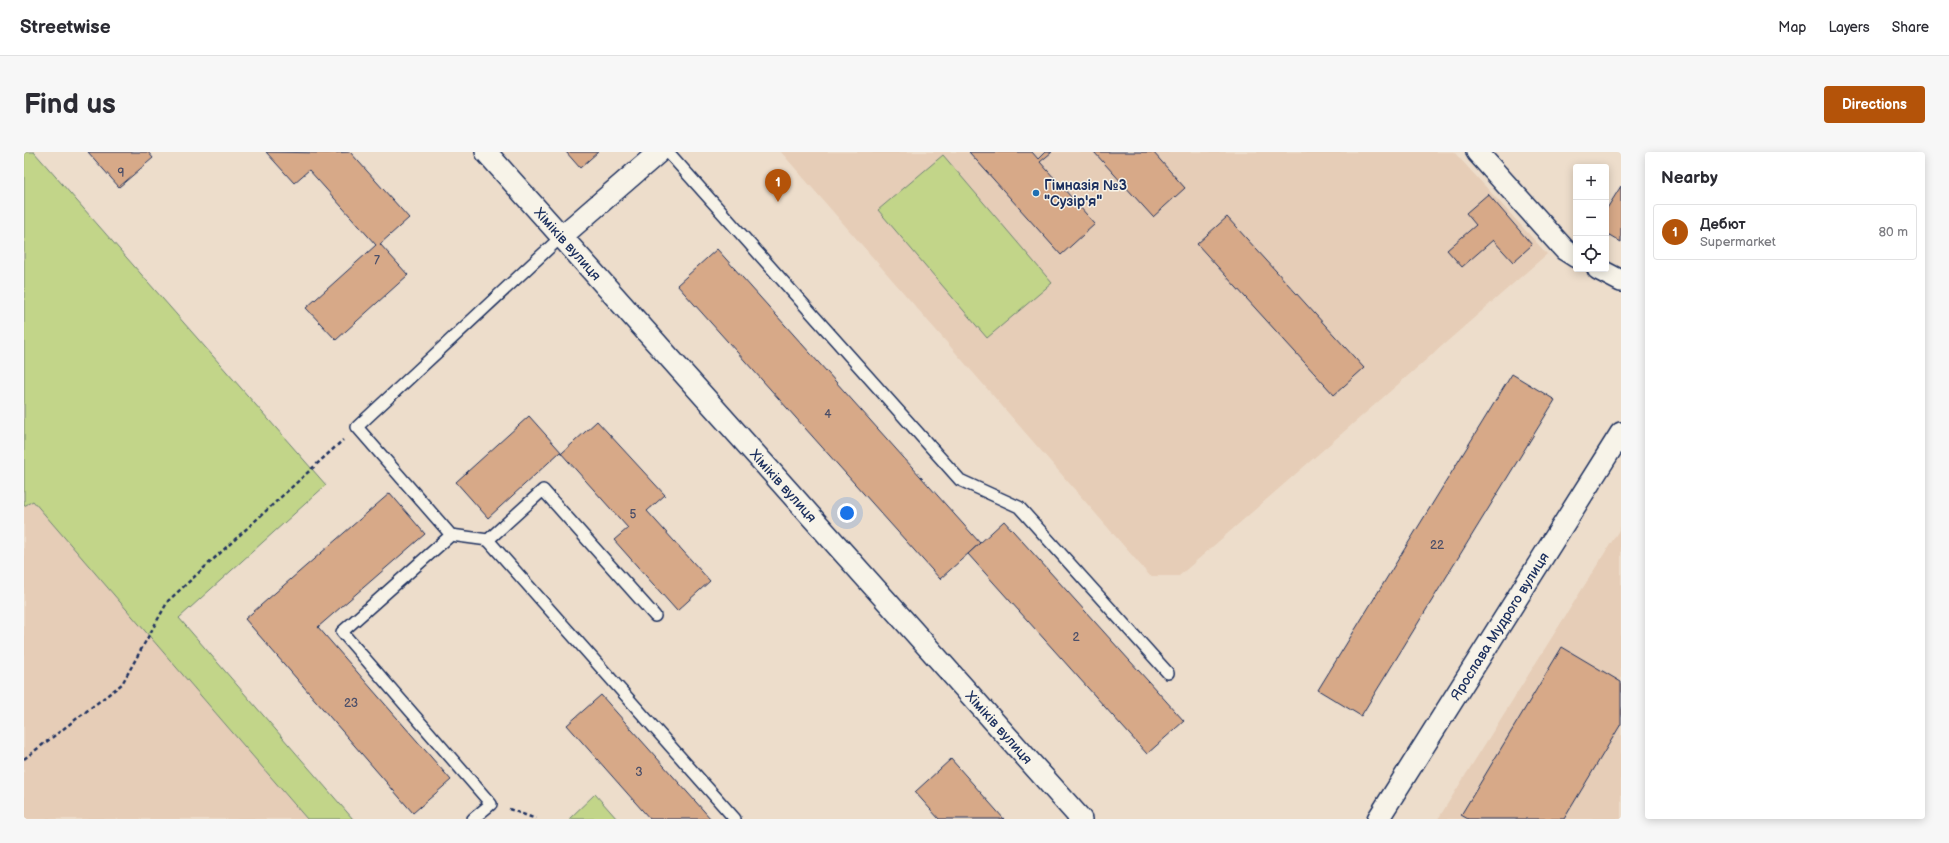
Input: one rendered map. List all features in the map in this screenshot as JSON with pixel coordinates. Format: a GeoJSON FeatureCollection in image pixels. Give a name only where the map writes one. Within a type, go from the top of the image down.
{"type":"FeatureCollection","features":[{"type":"Feature","properties":{"kind":"street","name":"Хіміків вулиця"},"geometry":{"type":"LineString","coordinates":[[486,152],[1081,819]]}},
{"type":"Feature","properties":{"kind":"street"},"geometry":{"type":"LineString","coordinates":[[561,237],[659,152]]}},
{"type":"Feature","properties":{"kind":"street"},"geometry":{"type":"LineString","coordinates":[[1478,152],[1565,250],[1573,254]]}},
{"type":"Feature","properties":{"kind":"street"},"geometry":{"type":"LineString","coordinates":[[1603,272],[1621,282]]}},
{"type":"Feature","properties":{"kind":"street","name":"Ярослава Мудрого вулиця"},"geometry":{"type":"LineString","coordinates":[[1378,819],[1621,433]]}},
{"type":"Feature","properties":{"kind":"lane"},"geometry":{"type":"LineString","coordinates":[[668,152],[960,480],[1019,507],[1168,673]]}},
{"type":"Feature","properties":{"kind":"lane"},"geometry":{"type":"LineString","coordinates":[[561,237],[357,427],[451,535],[488,540],[735,819]]}},
{"type":"Feature","properties":{"kind":"lane"},"geometry":{"type":"LineString","coordinates":[[488,540],[543,490],[655,616]]}},
{"type":"Feature","properties":{"kind":"lane"},"geometry":{"type":"LineString","coordinates":[[451,535],[342,632],[491,804],[474,819]]}},
{"type":"Feature","properties":{"kind":"path"},"geometry":{"type":"LineString","coordinates":[[24,759],[122,684],[168,601],[357,427]]}},
{"type":"Feature","properties":{"kind":"path"},"geometry":{"type":"LineString","coordinates":[[491,804],[535,817],[536,819]]}},
{"type":"Feature","properties":{"kind":"shaded area"},"geometry":{"type":"Polygon","coordinates":[[[781,152],[1454,152],[1547,254],[1179,576],[1150,576],[781,152]]]}},
{"type":"Feature","properties":{"kind":"shaded area"},"geometry":{"type":"Polygon","coordinates":[[[33,500],[307,819],[24,819],[24,506],[33,500]]]}},
{"type":"Feature","properties":{"kind":"shaded area"},"geometry":{"type":"Polygon","coordinates":[[[1621,527],[1621,819],[1438,819],[1554,634],[1621,527]]]}},
{"type":"Feature","properties":{"kind":"green space"},"geometry":{"type":"Polygon","coordinates":[[[24,152],[34,152],[326,485],[179,618],[353,819],[307,819],[33,501],[24,506],[24,152]]]}},
{"type":"Feature","properties":{"kind":"green space"},"geometry":{"type":"Polygon","coordinates":[[[943,155],[1052,283],[987,338],[878,210],[943,155]]]}},
{"type":"Feature","properties":{"kind":"green space"},"geometry":{"type":"Polygon","coordinates":[[[595,794],[617,819],[569,819],[595,794]]]}},
{"type":"Feature","properties":{"kind":"building"},"geometry":{"type":"Polygon","coordinates":[[[88,152],[148,152],[153,158],[119,187],[88,152]]]}},
{"type":"Feature","properties":{"kind":"building"},"geometry":{"type":"Polygon","coordinates":[[[266,152],[350,152],[409,218],[380,244],[408,275],[336,340],[306,308],[376,245],[309,170],[294,183],[266,152]]]}},
{"type":"Feature","properties":{"kind":"building"},"geometry":{"type":"Polygon","coordinates":[[[566,152],[598,152],[580,168],[566,152]]]}},
{"type":"Feature","properties":{"kind":"building","name":"Гімназія №3 \"Сузір'я\""},"geometry":{"type":"Polygon","coordinates":[[[969,152],[1032,152],[1038,159],[1045,152],[1052,152],[1040,162],[1095,224],[1061,255],[969,152]]]}},
{"type":"Feature","properties":{"kind":"building","name":"Гімназія №3 \"Сузір'я\""},"geometry":{"type":"Polygon","coordinates":[[[1094,152],[1153,152],[1185,188],[1153,217],[1094,152]]]}},
{"type":"Feature","properties":{"kind":"building"},"geometry":{"type":"Polygon","coordinates":[[[1621,186],[1621,242],[1609,235],[1609,205],[1621,186]]]}},
{"type":"Feature","properties":{"kind":"building"},"geometry":{"type":"Polygon","coordinates":[[[1488,194],[1532,245],[1513,262],[1493,240],[1462,267],[1447,250],[1476,225],[1466,213],[1488,194]]]}},
{"type":"Feature","properties":{"kind":"building"},"geometry":{"type":"Polygon","coordinates":[[[1227,217],[1364,368],[1334,395],[1197,244],[1227,217]]]}},
{"type":"Feature","properties":{"kind":"building"},"geometry":{"type":"Polygon","coordinates":[[[717,249],[980,543],[940,579],[677,285],[717,249]]]}},
{"type":"Feature","properties":{"kind":"building"},"geometry":{"type":"Polygon","coordinates":[[[1512,374],[1555,400],[1361,716],[1318,690],[1512,374]]]}},
{"type":"Feature","properties":{"kind":"building"},"geometry":{"type":"Polygon","coordinates":[[[529,416],[562,453],[597,421],[665,495],[647,511],[710,581],[677,611],[614,540],[628,528],[560,452],[488,518],[456,482],[529,416]]]}},
{"type":"Feature","properties":{"kind":"building"},"geometry":{"type":"Polygon","coordinates":[[[390,493],[425,534],[318,627],[451,780],[413,813],[245,619],[390,493]]]}},
{"type":"Feature","properties":{"kind":"building"},"geometry":{"type":"Polygon","coordinates":[[[1004,521],[1184,721],[1147,754],[968,554],[1004,521]]]}},
{"type":"Feature","properties":{"kind":"building"},"geometry":{"type":"Polygon","coordinates":[[[1562,647],[1621,682],[1621,724],[1564,819],[1468,819],[1461,815],[1562,647]]]}},
{"type":"Feature","properties":{"kind":"building"},"geometry":{"type":"Polygon","coordinates":[[[601,695],[711,819],[650,819],[567,725],[601,695]]]}},
{"type":"Feature","properties":{"kind":"building"},"geometry":{"type":"Polygon","coordinates":[[[951,759],[1004,819],[939,819],[915,792],[951,759]]]}},
{"type":"Feature","properties":{"kind":"place","name":"Гімназія №3 \"Сузір'я\""},"geometry":{"type":"Point","coordinates":[1036,193]}},
{"type":"Feature","properties":{"kind":"place","name":"Дебют"},"geometry":{"type":"Point","coordinates":[778,202]}}]}
